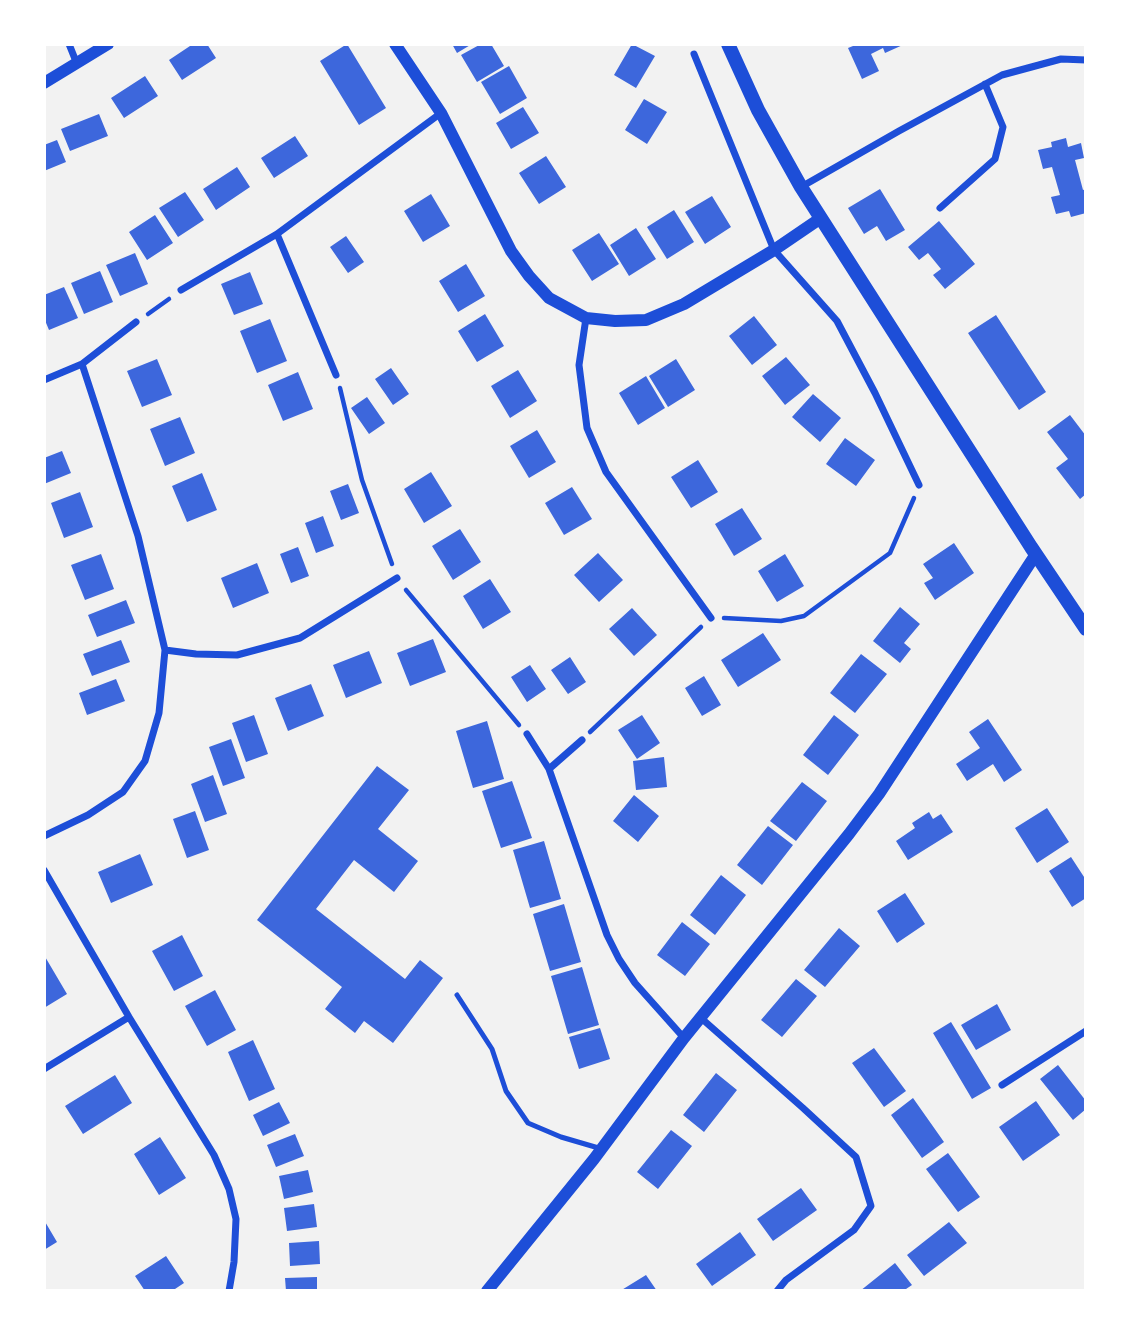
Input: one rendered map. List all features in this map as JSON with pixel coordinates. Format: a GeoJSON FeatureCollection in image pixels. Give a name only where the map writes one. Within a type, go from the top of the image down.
{"type":"FeatureCollection","features":[{"type":"Feature","properties":{"kind":"main road"},"geometry":{"type":"LineString","coordinates":[[728,44],[758,110],[801,187],[1086,629]]}},
{"type":"Feature","properties":{"kind":"street"},"geometry":{"type":"LineString","coordinates":[[69,44],[77,64]]}},
{"type":"Feature","properties":{"kind":"street"},"geometry":{"type":"LineString","coordinates":[[44,83],[108,44]]}},
{"type":"Feature","properties":{"kind":"street"},"geometry":{"type":"LineString","coordinates":[[395,44],[441,113],[511,251],[549,298],[586,318],[646,320],[684,304],[775,250],[821,218]]}},
{"type":"Feature","properties":{"kind":"street"},"geometry":{"type":"LineString","coordinates":[[694,54],[775,250],[837,321],[919,485]]}},
{"type":"Feature","properties":{"kind":"street"},"geometry":{"type":"LineString","coordinates":[[801,187],[1002,75],[1061,59],[1086,60]]}},
{"type":"Feature","properties":{"kind":"street"},"geometry":{"type":"LineString","coordinates":[[940,208],[995,159],[1003,127],[985,84]]}},
{"type":"Feature","properties":{"kind":"street"},"geometry":{"type":"LineString","coordinates":[[181,290],[277,234],[441,113]]}},
{"type":"Feature","properties":{"kind":"street"},"geometry":{"type":"LineString","coordinates":[[277,234],[336,375]]}},
{"type":"Feature","properties":{"kind":"street"},"geometry":{"type":"LineString","coordinates":[[586,318],[579,365],[587,428],[606,472],[711,618]]}},
{"type":"Feature","properties":{"kind":"street"},"geometry":{"type":"LineString","coordinates":[[44,380],[82,364],[136,322]]}},
{"type":"Feature","properties":{"kind":"street"},"geometry":{"type":"LineString","coordinates":[[44,836],[88,816],[123,792],[145,761],[159,713],[165,650],[138,536],[82,364]]}},
{"type":"Feature","properties":{"kind":"street"},"geometry":{"type":"LineString","coordinates":[[487,1291],[602,1149],[684,1038],[841,845],[879,794],[1036,554]]}},
{"type":"Feature","properties":{"kind":"street"},"geometry":{"type":"LineString","coordinates":[[165,650],[237,655],[300,638],[397,578]]}},
{"type":"Feature","properties":{"kind":"street"},"geometry":{"type":"LineString","coordinates":[[527,734],[549,769],[607,934],[619,959],[635,983],[684,1038]]}},
{"type":"Feature","properties":{"kind":"street"},"geometry":{"type":"LineString","coordinates":[[549,769],[582,740]]}},
{"type":"Feature","properties":{"kind":"street"},"geometry":{"type":"LineString","coordinates":[[44,870],[214,1155],[229,1189],[236,1219],[234,1262],[229,1291]]}},
{"type":"Feature","properties":{"kind":"street"},"geometry":{"type":"LineString","coordinates":[[44,1069],[130,1017]]}},
{"type":"Feature","properties":{"kind":"street"},"geometry":{"type":"LineString","coordinates":[[701,1018],[856,1157],[870,1206],[854,1230],[786,1280],[777,1291]]}},
{"type":"Feature","properties":{"kind":"street"},"geometry":{"type":"LineString","coordinates":[[1002,1085],[1086,1031]]}},
{"type":"Feature","properties":{"kind":"lane"},"geometry":{"type":"LineString","coordinates":[[457,995],[492,1049],[506,1091],[528,1123],[561,1137],[602,1149]]}},
{"type":"Feature","properties":{"kind":"path"},"geometry":{"type":"LineString","coordinates":[[136,322],[181,290]]}},
{"type":"Feature","properties":{"kind":"path"},"geometry":{"type":"LineString","coordinates":[[336,375],[362,480],[397,578],[527,734]]}},
{"type":"Feature","properties":{"kind":"path"},"geometry":{"type":"LineString","coordinates":[[582,740],[711,618],[781,621],[804,615],[890,554],[919,485]]}},
{"type":"Feature","properties":{"kind":"building"},"geometry":{"type":"Polygon","coordinates":[[[193,44],[207,44],[216,58],[182,80],[169,60],[193,44]]]}},
{"type":"Feature","properties":{"kind":"building"},"geometry":{"type":"Polygon","coordinates":[[[347,44],[386,108],[359,125],[320,61],[347,44]]]}},
{"type":"Feature","properties":{"kind":"building"},"geometry":{"type":"Polygon","coordinates":[[[452,44],[472,44],[457,53],[452,44]]]}},
{"type":"Feature","properties":{"kind":"building"},"geometry":{"type":"Polygon","coordinates":[[[481,44],[491,44],[504,66],[477,82],[461,55],[481,44]]]}},
{"type":"Feature","properties":{"kind":"building"},"geometry":{"type":"Polygon","coordinates":[[[632,44],[655,56],[636,88],[614,75],[632,44]]]}},
{"type":"Feature","properties":{"kind":"building"},"geometry":{"type":"Polygon","coordinates":[[[858,44],[905,44],[885,53],[883,48],[871,54],[879,71],[862,79],[848,48],[858,44]]]}},
{"type":"Feature","properties":{"kind":"building"},"geometry":{"type":"Polygon","coordinates":[[[509,66],[527,98],[500,114],[481,82],[509,66]]]}},
{"type":"Feature","properties":{"kind":"building"},"geometry":{"type":"Polygon","coordinates":[[[145,76],[158,96],[124,118],[111,98],[145,76]]]}},
{"type":"Feature","properties":{"kind":"building"},"geometry":{"type":"Polygon","coordinates":[[[644,99],[667,112],[647,144],[625,130],[644,99]]]}},
{"type":"Feature","properties":{"kind":"building"},"geometry":{"type":"Polygon","coordinates":[[[523,107],[539,133],[511,149],[496,123],[523,107]]]}},
{"type":"Feature","properties":{"kind":"building"},"geometry":{"type":"Polygon","coordinates":[[[99,114],[108,136],[70,151],[61,129],[99,114]]]}},
{"type":"Feature","properties":{"kind":"building"},"geometry":{"type":"Polygon","coordinates":[[[295,136],[308,156],[274,178],[261,158],[295,136]]]}},
{"type":"Feature","properties":{"kind":"building"},"geometry":{"type":"Polygon","coordinates":[[[1066,138],[1068,147],[1081,143],[1084,158],[1075,160],[1083,190],[1086,189],[1086,213],[1071,217],[1069,211],[1056,214],[1051,197],[1060,195],[1052,167],[1043,169],[1038,150],[1052,147],[1051,142],[1066,138]]]}},
{"type":"Feature","properties":{"kind":"building"},"geometry":{"type":"Polygon","coordinates":[[[57,140],[66,162],[44,171],[44,145],[57,140]]]}},
{"type":"Feature","properties":{"kind":"building"},"geometry":{"type":"Polygon","coordinates":[[[546,156],[566,187],[539,204],[519,173],[546,156]]]}},
{"type":"Feature","properties":{"kind":"building"},"geometry":{"type":"Polygon","coordinates":[[[237,167],[250,187],[216,210],[203,189],[237,167]]]}},
{"type":"Feature","properties":{"kind":"building"},"geometry":{"type":"Polygon","coordinates":[[[880,189],[905,230],[886,241],[877,226],[864,234],[848,208],[880,189]]]}},
{"type":"Feature","properties":{"kind":"building"},"geometry":{"type":"Polygon","coordinates":[[[185,192],[204,220],[178,237],[159,208],[185,192]]]}},
{"type":"Feature","properties":{"kind":"building"},"geometry":{"type":"Polygon","coordinates":[[[431,194],[450,226],[423,242],[404,211],[431,194]]]}},
{"type":"Feature","properties":{"kind":"building"},"geometry":{"type":"Polygon","coordinates":[[[712,196],[731,227],[705,244],[685,212],[712,196]]]}},
{"type":"Feature","properties":{"kind":"building"},"geometry":{"type":"Polygon","coordinates":[[[674,210],[694,242],[667,259],[647,227],[674,210]]]}},
{"type":"Feature","properties":{"kind":"building"},"geometry":{"type":"Polygon","coordinates":[[[155,215],[173,243],[147,260],[129,232],[155,215]]]}},
{"type":"Feature","properties":{"kind":"building"},"geometry":{"type":"Polygon","coordinates":[[[939,221],[975,264],[945,289],[933,275],[941,269],[928,253],[919,260],[908,247],[939,221]]]}},
{"type":"Feature","properties":{"kind":"building"},"geometry":{"type":"Polygon","coordinates":[[[636,228],[656,259],[629,276],[610,245],[636,228]]]}},
{"type":"Feature","properties":{"kind":"building"},"geometry":{"type":"Polygon","coordinates":[[[599,233],[619,264],[592,281],[572,250],[599,233]]]}},
{"type":"Feature","properties":{"kind":"building"},"geometry":{"type":"Polygon","coordinates":[[[346,236],[364,262],[348,273],[330,247],[346,236]]]}},
{"type":"Feature","properties":{"kind":"building"},"geometry":{"type":"Polygon","coordinates":[[[135,253],[148,284],[120,296],[106,265],[135,253]]]}},
{"type":"Feature","properties":{"kind":"building"},"geometry":{"type":"Polygon","coordinates":[[[466,264],[485,296],[458,312],[439,281],[466,264]]]}},
{"type":"Feature","properties":{"kind":"building"},"geometry":{"type":"Polygon","coordinates":[[[100,271],[113,302],[84,314],[71,283],[100,271]]]}},
{"type":"Feature","properties":{"kind":"building"},"geometry":{"type":"Polygon","coordinates":[[[250,272],[263,304],[234,315],[221,284],[250,272]]]}},
{"type":"Feature","properties":{"kind":"building"},"geometry":{"type":"Polygon","coordinates":[[[64,287],[78,318],[49,330],[44,318],[44,295],[64,287]]]}},
{"type":"Feature","properties":{"kind":"building"},"geometry":{"type":"Polygon","coordinates":[[[485,314],[504,346],[477,362],[458,331],[485,314]]]}},
{"type":"Feature","properties":{"kind":"building"},"geometry":{"type":"Polygon","coordinates":[[[996,315],[1046,392],[1019,410],[968,333],[996,315]]]}},
{"type":"Feature","properties":{"kind":"building"},"geometry":{"type":"Polygon","coordinates":[[[754,316],[777,345],[752,365],[729,336],[754,316]]]}},
{"type":"Feature","properties":{"kind":"building"},"geometry":{"type":"Polygon","coordinates":[[[270,319],[287,361],[257,373],[240,331],[270,319]]]}},
{"type":"Feature","properties":{"kind":"building"},"geometry":{"type":"Polygon","coordinates":[[[786,357],[810,385],[785,405],[762,376],[786,357]]]}},
{"type":"Feature","properties":{"kind":"building"},"geometry":{"type":"Polygon","coordinates":[[[157,359],[172,395],[142,407],[127,371],[157,359]]]}},
{"type":"Feature","properties":{"kind":"building"},"geometry":{"type":"Polygon","coordinates":[[[676,359],[695,390],[668,407],[649,376],[676,359]]]}},
{"type":"Feature","properties":{"kind":"building"},"geometry":{"type":"Polygon","coordinates":[[[391,368],[409,394],[393,405],[375,379],[391,368]]]}},
{"type":"Feature","properties":{"kind":"building"},"geometry":{"type":"Polygon","coordinates":[[[518,370],[537,401],[510,418],[491,386],[518,370]]]}},
{"type":"Feature","properties":{"kind":"building"},"geometry":{"type":"Polygon","coordinates":[[[298,372],[313,409],[283,421],[268,385],[298,372]]]}},
{"type":"Feature","properties":{"kind":"building"},"geometry":{"type":"Polygon","coordinates":[[[646,376],[665,408],[638,425],[619,393],[646,376]]]}},
{"type":"Feature","properties":{"kind":"building"},"geometry":{"type":"Polygon","coordinates":[[[813,394],[841,418],[820,442],[792,417],[813,394]]]}},
{"type":"Feature","properties":{"kind":"building"},"geometry":{"type":"Polygon","coordinates":[[[367,397],[385,423],[369,434],[351,408],[367,397]]]}},
{"type":"Feature","properties":{"kind":"building"},"geometry":{"type":"Polygon","coordinates":[[[1070,415],[1086,436],[1086,494],[1080,499],[1056,468],[1068,459],[1047,432],[1070,415]]]}},
{"type":"Feature","properties":{"kind":"building"},"geometry":{"type":"Polygon","coordinates":[[[180,417],[195,453],[165,466],[150,429],[180,417]]]}},
{"type":"Feature","properties":{"kind":"building"},"geometry":{"type":"Polygon","coordinates":[[[537,430],[556,462],[529,478],[510,446],[537,430]]]}},
{"type":"Feature","properties":{"kind":"building"},"geometry":{"type":"Polygon","coordinates":[[[845,438],[875,460],[856,486],[826,464],[845,438]]]}},
{"type":"Feature","properties":{"kind":"building"},"geometry":{"type":"Polygon","coordinates":[[[62,451],[71,473],[44,484],[44,458],[62,451]]]}},
{"type":"Feature","properties":{"kind":"building"},"geometry":{"type":"Polygon","coordinates":[[[698,460],[718,492],[691,508],[671,477],[698,460]]]}},
{"type":"Feature","properties":{"kind":"building"},"geometry":{"type":"Polygon","coordinates":[[[431,472],[452,506],[424,523],[404,489],[431,472]]]}},
{"type":"Feature","properties":{"kind":"building"},"geometry":{"type":"Polygon","coordinates":[[[202,473],[217,510],[187,522],[172,486],[202,473]]]}},
{"type":"Feature","properties":{"kind":"building"},"geometry":{"type":"Polygon","coordinates":[[[348,484],[359,513],[341,520],[330,491],[348,484]]]}},
{"type":"Feature","properties":{"kind":"building"},"geometry":{"type":"Polygon","coordinates":[[[572,487],[592,519],[564,535],[545,503],[572,487]]]}},
{"type":"Feature","properties":{"kind":"building"},"geometry":{"type":"Polygon","coordinates":[[[80,492],[93,527],[64,538],[51,503],[80,492]]]}},
{"type":"Feature","properties":{"kind":"building"},"geometry":{"type":"Polygon","coordinates":[[[742,508],[762,539],[734,556],[715,524],[742,508]]]}},
{"type":"Feature","properties":{"kind":"building"},"geometry":{"type":"Polygon","coordinates":[[[323,516],[334,546],[316,553],[305,523],[323,516]]]}},
{"type":"Feature","properties":{"kind":"building"},"geometry":{"type":"Polygon","coordinates":[[[460,529],[481,562],[453,580],[432,546],[460,529]]]}},
{"type":"Feature","properties":{"kind":"building"},"geometry":{"type":"Polygon","coordinates":[[[954,543],[974,573],[935,600],[924,583],[933,578],[923,564],[954,543]]]}},
{"type":"Feature","properties":{"kind":"building"},"geometry":{"type":"Polygon","coordinates":[[[298,547],[309,576],[291,583],[280,554],[298,547]]]}},
{"type":"Feature","properties":{"kind":"building"},"geometry":{"type":"Polygon","coordinates":[[[598,553],[623,580],[599,602],[574,575],[598,553]]]}},
{"type":"Feature","properties":{"kind":"building"},"geometry":{"type":"Polygon","coordinates":[[[101,554],[114,589],[85,600],[71,565],[101,554]]]}},
{"type":"Feature","properties":{"kind":"building"},"geometry":{"type":"Polygon","coordinates":[[[785,554],[804,586],[777,602],[758,571],[785,554]]]}},
{"type":"Feature","properties":{"kind":"building"},"geometry":{"type":"Polygon","coordinates":[[[257,563],[269,593],[233,608],[221,578],[257,563]]]}},
{"type":"Feature","properties":{"kind":"building"},"geometry":{"type":"Polygon","coordinates":[[[490,579],[511,612],[483,629],[463,596],[490,579]]]}},
{"type":"Feature","properties":{"kind":"building"},"geometry":{"type":"Polygon","coordinates":[[[126,600],[135,623],[97,637],[88,615],[126,600]]]}},
{"type":"Feature","properties":{"kind":"building"},"geometry":{"type":"Polygon","coordinates":[[[900,607],[920,624],[904,643],[911,649],[900,663],[873,641],[900,607]]]}},
{"type":"Feature","properties":{"kind":"building"},"geometry":{"type":"Polygon","coordinates":[[[632,608],[657,635],[634,656],[609,629],[632,608]]]}},
{"type":"Feature","properties":{"kind":"building"},"geometry":{"type":"Polygon","coordinates":[[[763,633],[781,660],[738,687],[721,660],[763,633]]]}},
{"type":"Feature","properties":{"kind":"building"},"geometry":{"type":"Polygon","coordinates":[[[433,639],[446,672],[410,686],[397,653],[433,639]]]}},
{"type":"Feature","properties":{"kind":"building"},"geometry":{"type":"Polygon","coordinates":[[[121,640],[130,662],[92,676],[83,654],[121,640]]]}},
{"type":"Feature","properties":{"kind":"building"},"geometry":{"type":"Polygon","coordinates":[[[369,651],[382,683],[346,698],[333,665],[369,651]]]}},
{"type":"Feature","properties":{"kind":"building"},"geometry":{"type":"Polygon","coordinates":[[[861,654],[887,674],[855,713],[830,693],[861,654]]]}},
{"type":"Feature","properties":{"kind":"building"},"geometry":{"type":"Polygon","coordinates":[[[570,657],[586,682],[568,694],[551,670],[570,657]]]}},
{"type":"Feature","properties":{"kind":"building"},"geometry":{"type":"Polygon","coordinates":[[[530,665],[546,689],[527,702],[511,677],[530,665]]]}},
{"type":"Feature","properties":{"kind":"building"},"geometry":{"type":"Polygon","coordinates":[[[704,676],[721,705],[702,716],[685,688],[704,676]]]}},
{"type":"Feature","properties":{"kind":"building"},"geometry":{"type":"Polygon","coordinates":[[[116,679],[125,701],[87,715],[79,693],[116,679]]]}},
{"type":"Feature","properties":{"kind":"building"},"geometry":{"type":"Polygon","coordinates":[[[311,684],[324,716],[288,731],[275,698],[311,684]]]}},
{"type":"Feature","properties":{"kind":"building"},"geometry":{"type":"Polygon","coordinates":[[[254,715],[268,754],[246,762],[232,723],[254,715]]]}},
{"type":"Feature","properties":{"kind":"building"},"geometry":{"type":"Polygon","coordinates":[[[642,715],[660,743],[637,759],[618,730],[642,715]]]}},
{"type":"Feature","properties":{"kind":"building"},"geometry":{"type":"Polygon","coordinates":[[[834,715],[859,735],[828,775],[803,755],[834,715]]]}},
{"type":"Feature","properties":{"kind":"building"},"geometry":{"type":"Polygon","coordinates":[[[988,719],[1022,770],[1004,782],[993,764],[967,781],[956,764],[980,748],[969,732],[988,719]]]}},
{"type":"Feature","properties":{"kind":"building"},"geometry":{"type":"Polygon","coordinates":[[[487,721],[504,779],[473,788],[456,731],[487,721]]]}},
{"type":"Feature","properties":{"kind":"building"},"geometry":{"type":"Polygon","coordinates":[[[231,739],[245,778],[223,786],[209,747],[231,739]]]}},
{"type":"Feature","properties":{"kind":"building"},"geometry":{"type":"Polygon","coordinates":[[[664,757],[667,787],[636,790],[633,761],[664,757]]]}},
{"type":"Feature","properties":{"kind":"building"},"geometry":{"type":"Polygon","coordinates":[[[377,766],[409,790],[378,829],[418,861],[394,892],[354,860],[316,909],[405,979],[420,960],[443,978],[393,1043],[364,1021],[355,1033],[325,1009],[342,987],[257,920],[377,766]]]}},
{"type":"Feature","properties":{"kind":"building"},"geometry":{"type":"Polygon","coordinates":[[[213,775],[227,814],[205,822],[191,784],[213,775]]]}},
{"type":"Feature","properties":{"kind":"building"},"geometry":{"type":"Polygon","coordinates":[[[512,781],[532,838],[501,848],[482,791],[512,781]]]}},
{"type":"Feature","properties":{"kind":"building"},"geometry":{"type":"Polygon","coordinates":[[[802,782],[827,801],[796,841],[770,821],[802,782]]]}},
{"type":"Feature","properties":{"kind":"building"},"geometry":{"type":"Polygon","coordinates":[[[634,795],[659,816],[638,842],[613,821],[634,795]]]}},
{"type":"Feature","properties":{"kind":"building"},"geometry":{"type":"Polygon","coordinates":[[[1047,808],[1069,842],[1037,863],[1015,828],[1047,808]]]}},
{"type":"Feature","properties":{"kind":"building"},"geometry":{"type":"Polygon","coordinates":[[[195,811],[209,850],[187,858],[173,819],[195,811]]]}},
{"type":"Feature","properties":{"kind":"building"},"geometry":{"type":"Polygon","coordinates":[[[929,812],[933,819],[941,814],[953,832],[908,860],[896,841],[915,828],[912,823],[929,812]]]}},
{"type":"Feature","properties":{"kind":"building"},"geometry":{"type":"Polygon","coordinates":[[[768,826],[793,845],[762,885],[737,865],[768,826]]]}},
{"type":"Feature","properties":{"kind":"building"},"geometry":{"type":"Polygon","coordinates":[[[544,841],[561,899],[530,908],[513,850],[544,841]]]}},
{"type":"Feature","properties":{"kind":"building"},"geometry":{"type":"Polygon","coordinates":[[[140,854],[153,885],[111,903],[98,872],[140,854]]]}},
{"type":"Feature","properties":{"kind":"building"},"geometry":{"type":"Polygon","coordinates":[[[1071,857],[1086,880],[1086,898],[1072,907],[1049,871],[1071,857]]]}},
{"type":"Feature","properties":{"kind":"building"},"geometry":{"type":"Polygon","coordinates":[[[721,875],[746,895],[715,935],[690,915],[721,875]]]}},
{"type":"Feature","properties":{"kind":"building"},"geometry":{"type":"Polygon","coordinates":[[[905,893],[925,924],[897,943],[877,911],[905,893]]]}},
{"type":"Feature","properties":{"kind":"building"},"geometry":{"type":"Polygon","coordinates":[[[564,904],[581,962],[550,971],[533,914],[564,904]]]}},
{"type":"Feature","properties":{"kind":"building"},"geometry":{"type":"Polygon","coordinates":[[[682,922],[710,944],[685,976],[657,955],[682,922]]]}},
{"type":"Feature","properties":{"kind":"building"},"geometry":{"type":"Polygon","coordinates":[[[839,928],[860,946],[825,987],[804,970],[839,928]]]}},
{"type":"Feature","properties":{"kind":"building"},"geometry":{"type":"Polygon","coordinates":[[[182,935],[203,976],[174,991],[152,951],[182,935]]]}},
{"type":"Feature","properties":{"kind":"building"},"geometry":{"type":"Polygon","coordinates":[[[44,955],[67,994],[44,1008],[44,955]]]}},
{"type":"Feature","properties":{"kind":"building"},"geometry":{"type":"Polygon","coordinates":[[[582,967],[599,1025],[568,1034],[551,976],[582,967]]]}},
{"type":"Feature","properties":{"kind":"building"},"geometry":{"type":"Polygon","coordinates":[[[796,979],[817,996],[782,1037],[761,1020],[796,979]]]}},
{"type":"Feature","properties":{"kind":"building"},"geometry":{"type":"Polygon","coordinates":[[[215,990],[236,1030],[207,1046],[185,1006],[215,990]]]}},
{"type":"Feature","properties":{"kind":"building"},"geometry":{"type":"Polygon","coordinates":[[[997,1004],[1011,1030],[976,1050],[961,1025],[997,1004]]]}},
{"type":"Feature","properties":{"kind":"building"},"geometry":{"type":"Polygon","coordinates":[[[951,1022],[991,1088],[972,1099],[933,1033],[951,1022]]]}},
{"type":"Feature","properties":{"kind":"building"},"geometry":{"type":"Polygon","coordinates":[[[600,1028],[610,1059],[579,1069],[569,1037],[600,1028]]]}},
{"type":"Feature","properties":{"kind":"building"},"geometry":{"type":"Polygon","coordinates":[[[253,1040],[275,1089],[249,1101],[228,1052],[253,1040]]]}},
{"type":"Feature","properties":{"kind":"building"},"geometry":{"type":"Polygon","coordinates":[[[874,1048],[906,1091],[884,1107],[852,1063],[874,1048]]]}},
{"type":"Feature","properties":{"kind":"building"},"geometry":{"type":"Polygon","coordinates":[[[1058,1065],[1086,1101],[1086,1109],[1073,1120],[1040,1079],[1058,1065]]]}},
{"type":"Feature","properties":{"kind":"building"},"geometry":{"type":"Polygon","coordinates":[[[716,1073],[737,1090],[704,1132],[683,1115],[716,1073]]]}},
{"type":"Feature","properties":{"kind":"building"},"geometry":{"type":"Polygon","coordinates":[[[115,1075],[132,1103],[83,1134],[65,1106],[115,1075]]]}},
{"type":"Feature","properties":{"kind":"building"},"geometry":{"type":"Polygon","coordinates":[[[913,1098],[944,1142],[922,1158],[891,1115],[913,1098]]]}},
{"type":"Feature","properties":{"kind":"building"},"geometry":{"type":"Polygon","coordinates":[[[1036,1101],[1060,1135],[1023,1161],[999,1127],[1036,1101]]]}},
{"type":"Feature","properties":{"kind":"building"},"geometry":{"type":"Polygon","coordinates":[[[279,1102],[290,1123],[263,1136],[253,1115],[279,1102]]]}},
{"type":"Feature","properties":{"kind":"building"},"geometry":{"type":"Polygon","coordinates":[[[671,1130],[692,1146],[658,1189],[637,1172],[671,1130]]]}},
{"type":"Feature","properties":{"kind":"building"},"geometry":{"type":"Polygon","coordinates":[[[295,1134],[304,1156],[276,1167],[267,1145],[295,1134]]]}},
{"type":"Feature","properties":{"kind":"building"},"geometry":{"type":"Polygon","coordinates":[[[160,1137],[186,1178],[159,1195],[134,1154],[160,1137]]]}},
{"type":"Feature","properties":{"kind":"building"},"geometry":{"type":"Polygon","coordinates":[[[948,1153],[980,1197],[958,1212],[926,1169],[948,1153]]]}},
{"type":"Feature","properties":{"kind":"building"},"geometry":{"type":"Polygon","coordinates":[[[308,1170],[313,1192],[284,1199],[279,1176],[308,1170]]]}},
{"type":"Feature","properties":{"kind":"building"},"geometry":{"type":"Polygon","coordinates":[[[801,1188],[817,1210],[773,1241],[757,1219],[801,1188]]]}},
{"type":"Feature","properties":{"kind":"building"},"geometry":{"type":"Polygon","coordinates":[[[314,1204],[317,1227],[287,1231],[284,1208],[314,1204]]]}},
{"type":"Feature","properties":{"kind":"building"},"geometry":{"type":"Polygon","coordinates":[[[44,1220],[57,1242],[44,1250],[44,1220]]]}},
{"type":"Feature","properties":{"kind":"building"},"geometry":{"type":"Polygon","coordinates":[[[949,1222],[967,1243],[924,1276],[907,1255],[949,1222]]]}},
{"type":"Feature","properties":{"kind":"building"},"geometry":{"type":"Polygon","coordinates":[[[740,1232],[756,1255],[712,1286],[696,1264],[740,1232]]]}},
{"type":"Feature","properties":{"kind":"building"},"geometry":{"type":"Polygon","coordinates":[[[319,1241],[320,1264],[290,1266],[289,1243],[319,1241]]]}},
{"type":"Feature","properties":{"kind":"building"},"geometry":{"type":"Polygon","coordinates":[[[166,1256],[184,1283],[172,1291],[145,1291],[135,1276],[166,1256]]]}},
{"type":"Feature","properties":{"kind":"building"},"geometry":{"type":"Polygon","coordinates":[[[895,1263],[912,1285],[903,1291],[860,1291],[895,1263]]]}},
{"type":"Feature","properties":{"kind":"building"},"geometry":{"type":"Polygon","coordinates":[[[646,1275],[657,1291],[620,1291],[646,1275]]]}},
{"type":"Feature","properties":{"kind":"building"},"geometry":{"type":"Polygon","coordinates":[[[317,1277],[317,1291],[286,1291],[285,1278],[317,1277]]]}}]}
